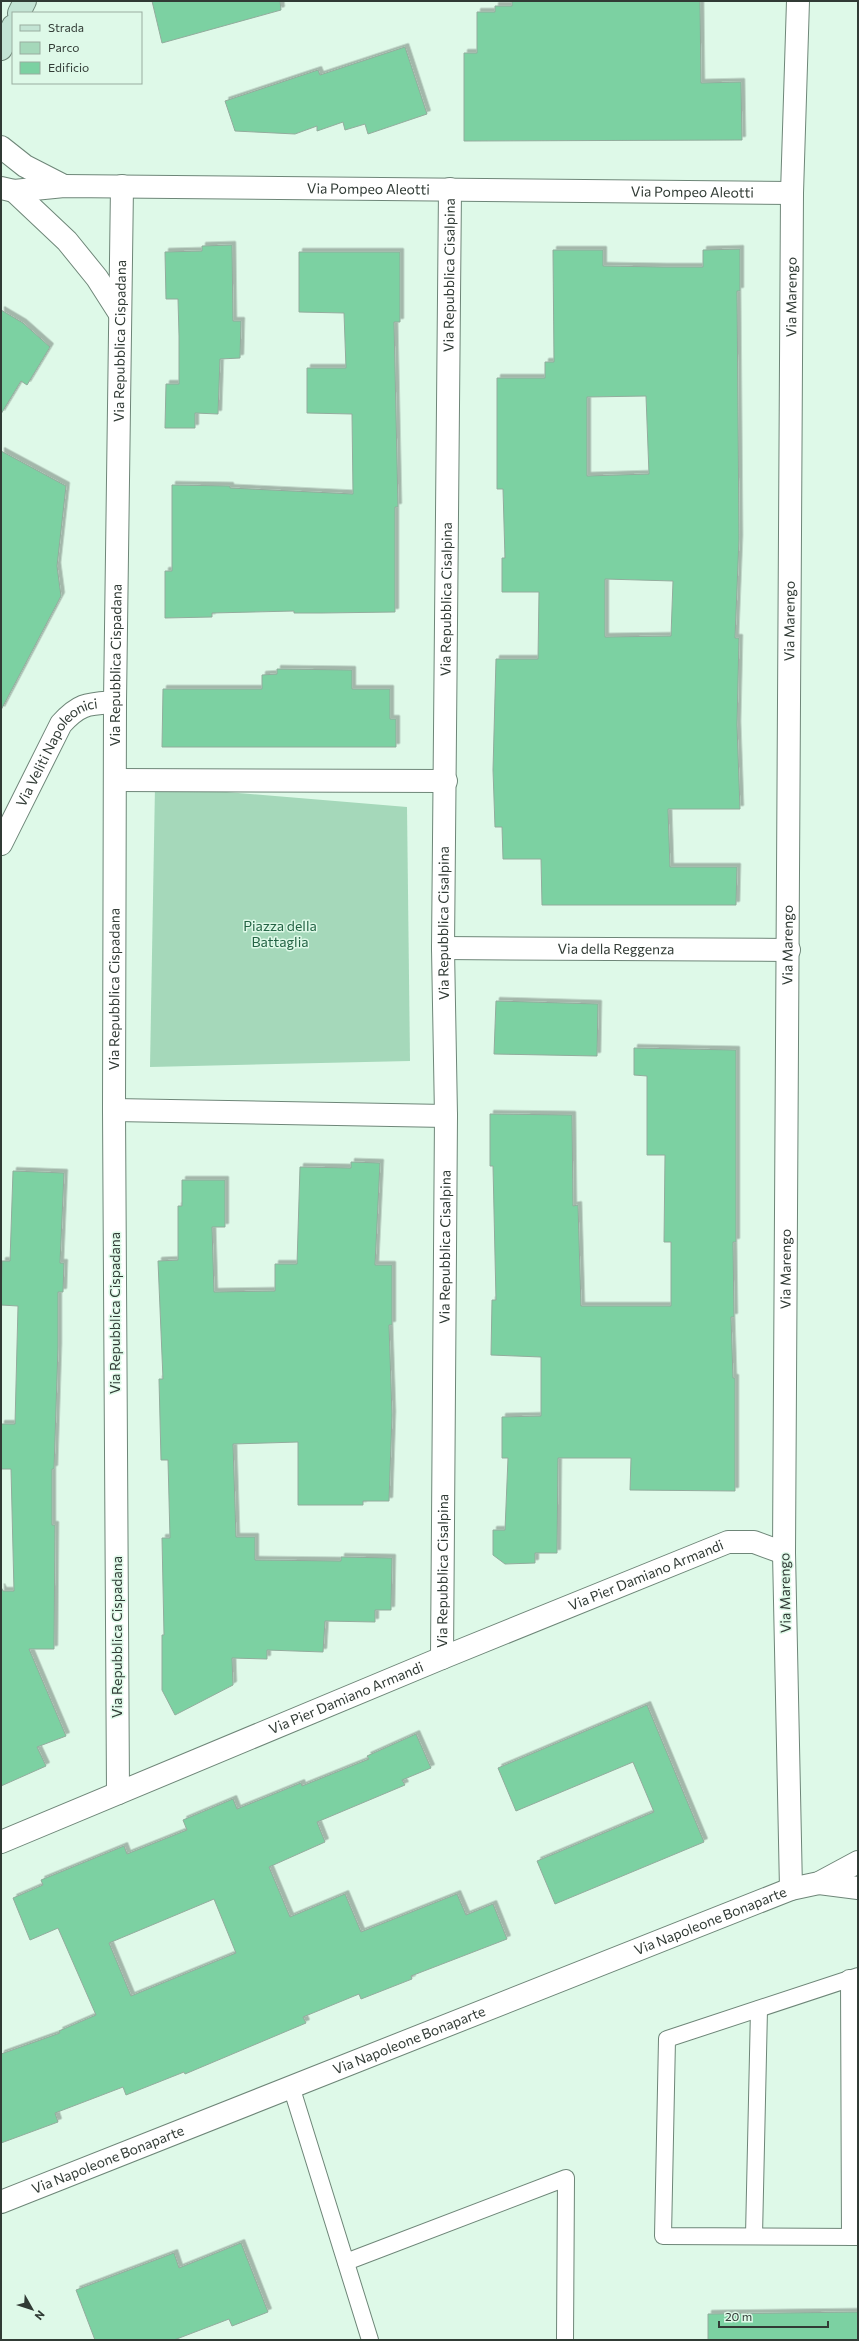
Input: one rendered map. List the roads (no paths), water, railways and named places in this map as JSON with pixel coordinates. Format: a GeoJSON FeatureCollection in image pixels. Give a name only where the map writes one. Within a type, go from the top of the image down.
{"type":"FeatureCollection","features":[{"type":"Feature","properties":{"kind":"main road"},"geometry":{"type":"LineString","coordinates":[[20,12],[25,1]]}},
{"type":"Feature","properties":{"kind":"main road"},"geometry":{"type":"LineString","coordinates":[[1,49],[12,28]]}},
{"type":"Feature","properties":{"kind":"street","name":"Via Marengo"},"geometry":{"type":"LineString","coordinates":[[791,1889],[784,1553],[789,950],[792,193],[798,1]]}},
{"type":"Feature","properties":{"kind":"street"},"geometry":{"type":"LineString","coordinates":[[1,147],[25,166],[64,186]]}},
{"type":"Feature","properties":{"kind":"street","name":"Via Pompeo Aleotti"},"geometry":{"type":"LineString","coordinates":[[8,189],[64,186],[122,186],[792,193]]}},
{"type":"Feature","properties":{"kind":"street","name":"Via Repubblica Cispadana"},"geometry":{"type":"LineString","coordinates":[[118,1793],[114,1110],[115,702],[122,186]]}},
{"type":"Feature","properties":{"kind":"street"},"geometry":{"type":"LineString","coordinates":[[8,189],[67,241],[97,278],[120,314]]}},
{"type":"Feature","properties":{"kind":"street","name":"Via Repubblica Cisalpina"},"geometry":{"type":"LineString","coordinates":[[442,1658],[446,1116],[443,948],[446,781],[450,189]]}},
{"type":"Feature","properties":{"kind":"street","name":"Via Veliti Napoleonici"},"geometry":{"type":"LineString","coordinates":[[1,844],[61,724],[72,712],[84,705],[115,702]]}},
{"type":"Feature","properties":{"kind":"street"},"geometry":{"type":"LineString","coordinates":[[115,780],[446,781]]}},
{"type":"Feature","properties":{"kind":"street","name":"Via della Reggenza"},"geometry":{"type":"LineString","coordinates":[[443,948],[789,950]]}},
{"type":"Feature","properties":{"kind":"street"},"geometry":{"type":"LineString","coordinates":[[114,1110],[446,1116]]}},
{"type":"Feature","properties":{"kind":"street","name":"Via Pier Damiano Armandi"},"geometry":{"type":"LineString","coordinates":[[1,1842],[442,1658],[728,1542],[754,1542],[784,1553]]}},
{"type":"Feature","properties":{"kind":"street","name":"Via Napoleone Bonaparte"},"geometry":{"type":"LineString","coordinates":[[1,2202],[791,1889],[819,1883],[858,1862]]}},
{"type":"Feature","properties":{"kind":"street","name":"Via Napoleone Bonaparte"},"geometry":{"type":"LineString","coordinates":[[819,1883],[858,1888]]}},
{"type":"Feature","properties":{"kind":"lane"},"geometry":{"type":"LineString","coordinates":[[854,1977],[854,2237],[663,2236],[668,2039],[854,1977]]}},
{"type":"Feature","properties":{"kind":"lane"},"geometry":{"type":"LineString","coordinates":[[754,2236],[758,2009]]}},
{"type":"Feature","properties":{"kind":"lane"},"geometry":{"type":"LineString","coordinates":[[291,2086],[370,2340]]}},
{"type":"Feature","properties":{"kind":"lane"},"geometry":{"type":"LineString","coordinates":[[346,2262],[566,2178],[565,2340]]}},
{"type":"Feature","properties":{"kind":"park label","name":"Piazza della Battaglia"},"geometry":{"type":"Point","coordinates":[280,934]}}]}
